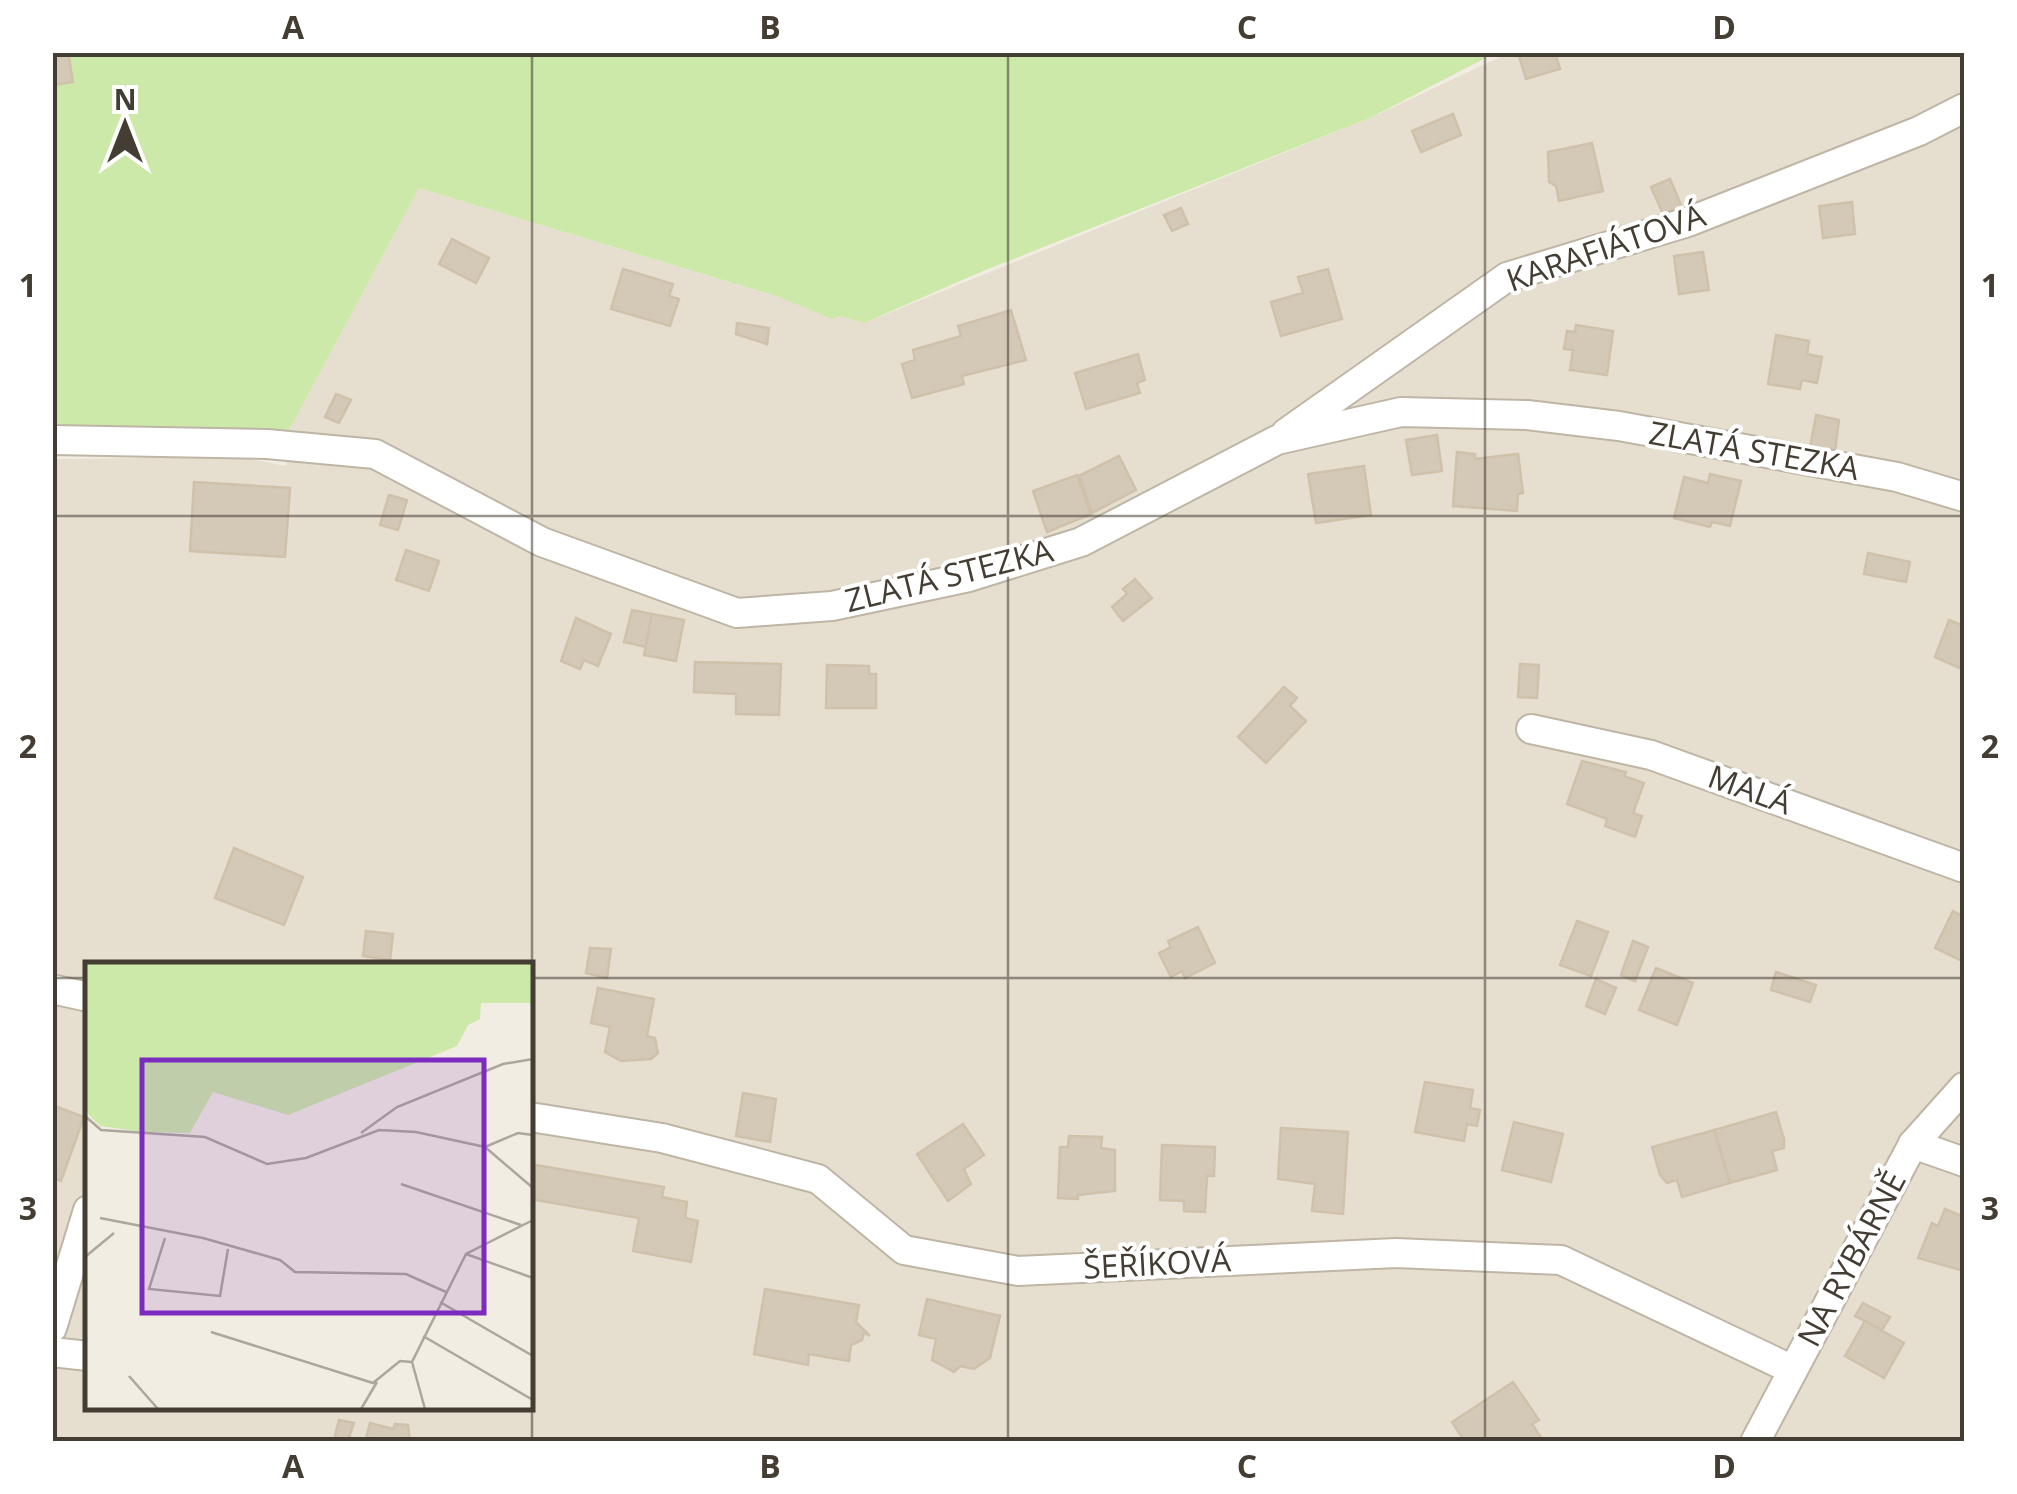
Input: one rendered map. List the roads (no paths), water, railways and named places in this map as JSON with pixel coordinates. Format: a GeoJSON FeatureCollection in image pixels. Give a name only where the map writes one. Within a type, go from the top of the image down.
{"type":"FeatureCollection","features":[{"type":"Feature","properties":{"kind":"street","name":"KARAFIÁTOVÁ"},"geometry":{"type":"LineString","coordinates":[[1276,440],[1507,277],[1688,222],[1918,131],[1964,108]]}},
{"type":"Feature","properties":{"kind":"street","name":"ZLATÁ STEZKA"},"geometry":{"type":"LineString","coordinates":[[52,440],[267,444],[375,454],[542,542],[737,612],[832,606],[969,577],[1063,548],[1276,440],[1401,412],[1527,415],[1744,448],[1897,477],[1964,497]]}},
{"type":"Feature","properties":{"kind":"street","name":"MALÁ"},"geometry":{"type":"LineString","coordinates":[[1531,729],[1651,754],[1964,868]]}},
{"type":"Feature","properties":{"kind":"street"},"geometry":{"type":"LineString","coordinates":[[52,989],[85,995]]}},
{"type":"Feature","properties":{"kind":"street","name":"NA RYBÁRNĚ"},"geometry":{"type":"LineString","coordinates":[[1765,1438],[1793,1370],[1913,1144],[1964,1088]]}},
{"type":"Feature","properties":{"kind":"street","name":"ŠEŘÍKOVÁ"},"geometry":{"type":"LineString","coordinates":[[532,1117],[662,1138],[818,1180],[904,1250],[1018,1271],[1396,1253],[1561,1260],[1793,1370]]}},
{"type":"Feature","properties":{"kind":"street"},"geometry":{"type":"LineString","coordinates":[[1913,1144],[1964,1162]]}},
{"type":"Feature","properties":{"kind":"street"},"geometry":{"type":"LineString","coordinates":[[52,1328],[85,1220]]}},
{"type":"Feature","properties":{"kind":"street"},"geometry":{"type":"LineString","coordinates":[[52,1352],[85,1356]]}}]}
